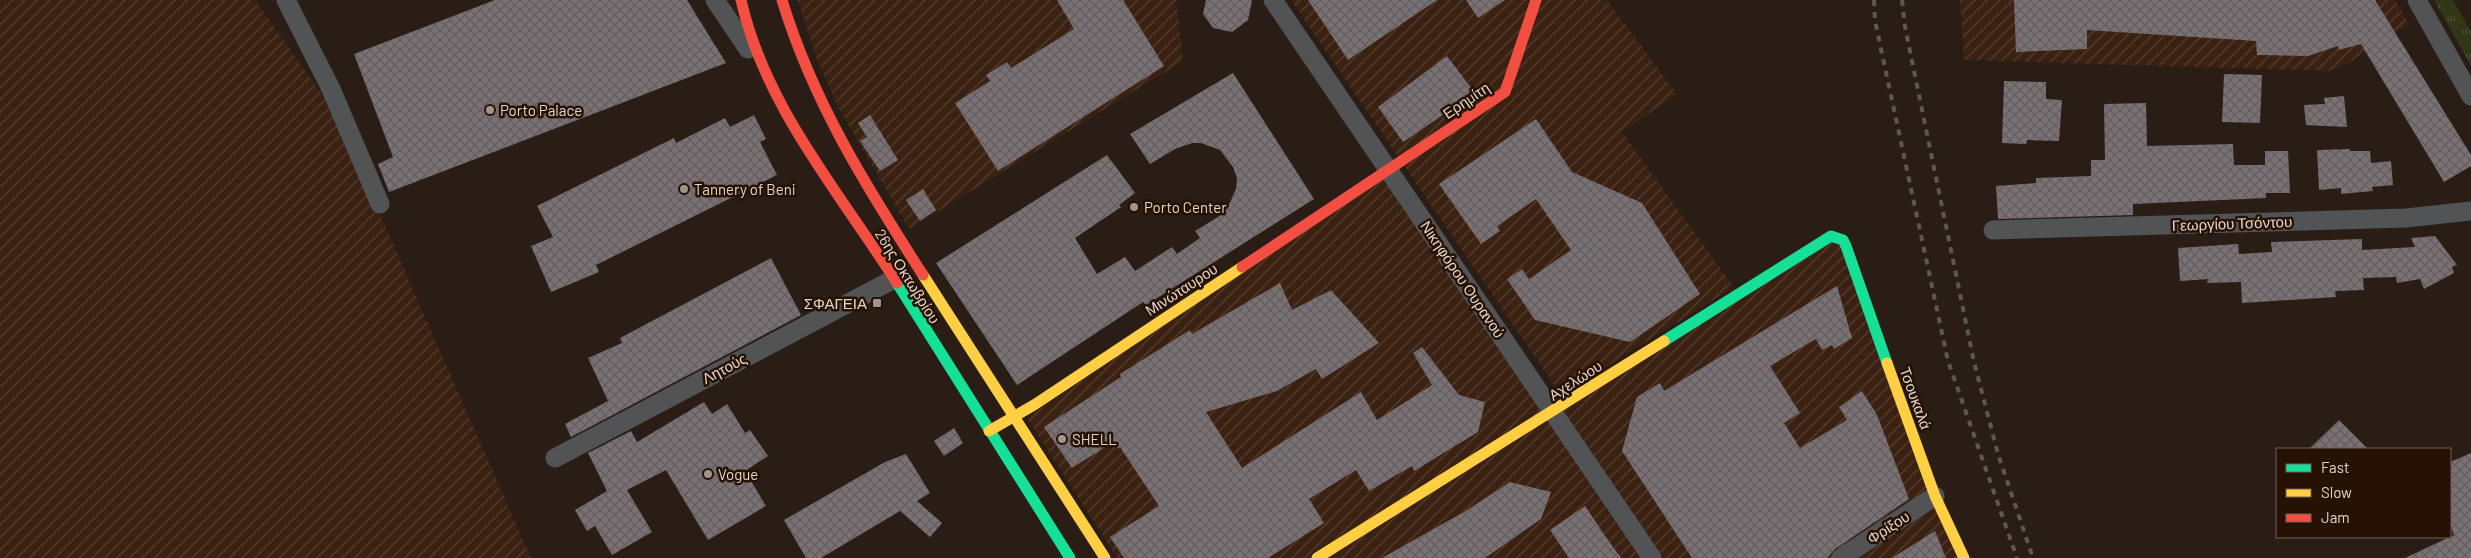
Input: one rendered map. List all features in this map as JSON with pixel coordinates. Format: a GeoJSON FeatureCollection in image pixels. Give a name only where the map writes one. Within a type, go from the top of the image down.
{"type":"FeatureCollection","features":[{"type":"Feature","properties":{"kind":"street"},"geometry":{"type":"LineString","coordinates":[[286,0],[331,89],[380,204]]}},
{"type":"Feature","properties":{"kind":"street"},"geometry":{"type":"LineString","coordinates":[[715,0],[764,72]]}},
{"type":"Feature","properties":{"kind":"street","name":"26ης Οκτωβρίου"},"geometry":{"type":"LineString","coordinates":[[741,0],[747,26],[764,72],[796,130],[894,279],[1070,558]]}},
{"type":"Feature","properties":{"kind":"street","name":"26ης Οκτωβρίου"},"geometry":{"type":"LineString","coordinates":[[782,0],[802,62],[828,117],[877,203],[1105,558]]}},
{"type":"Feature","properties":{"kind":"street","name":"Νικηφόρου Ουρανού"},"geometry":{"type":"LineString","coordinates":[[1273,0],[1652,558]]}},
{"type":"Feature","properties":{"kind":"street","name":"Ερημίτη"},"geometry":{"type":"LineString","coordinates":[[1389,170],[1505,92],[1536,0]]}},
{"type":"Feature","properties":{"kind":"street"},"geometry":{"type":"LineString","coordinates":[[2417,0],[2471,96]]}},
{"type":"Feature","properties":{"kind":"street","name":"Μινώταυρου"},"geometry":{"type":"LineString","coordinates":[[989,431],[1389,170]]}},
{"type":"Feature","properties":{"kind":"street","name":"Γεωργίου Τσόντου"},"geometry":{"type":"LineString","coordinates":[[1993,230],[2406,218],[2471,212]]}},
{"type":"Feature","properties":{"kind":"street","name":"Αχελώου"},"geometry":{"type":"LineString","coordinates":[[1317,558],[1553,412],[1825,239],[1837,237],[1846,246]]}},
{"type":"Feature","properties":{"kind":"street","name":"Τσουκαλά"},"geometry":{"type":"LineString","coordinates":[[1846,246],[1935,496],[1964,558]]}},
{"type":"Feature","properties":{"kind":"street","name":"Λητούς"},"geometry":{"type":"LineString","coordinates":[[555,458],[894,279]]}},
{"type":"Feature","properties":{"kind":"street","name":"Φρίξου"},"geometry":{"type":"LineString","coordinates":[[1841,558],[1935,496]]}},
{"type":"Feature","properties":{"kind":"shaded area"},"geometry":{"type":"Polygon","coordinates":[[[0,0],[255,0],[335,112],[531,558],[0,558],[0,0]]]}},
{"type":"Feature","properties":{"kind":"shaded area"},"geometry":{"type":"Polygon","coordinates":[[[798,0],[1176,0],[1183,61],[909,229],[837,105],[815,54],[798,0]]]}},
{"type":"Feature","properties":{"kind":"shaded area"},"geometry":{"type":"Polygon","coordinates":[[[1291,0],[1607,0],[1677,94],[1622,132],[1734,287],[1561,395],[1291,0]]]}},
{"type":"Feature","properties":{"kind":"shaded area"},"geometry":{"type":"Polygon","coordinates":[[[1960,0],[2395,0],[2409,24],[2350,62],[2331,71],[1964,60],[1960,0]]]}},
{"type":"Feature","properties":{"kind":"shaded area"},"geometry":{"type":"Polygon","coordinates":[[[1389,170],[1553,412],[1825,239],[1846,246],[1965,558],[1117,558],[1027,418],[1389,170]]]}},
{"type":"Feature","properties":{"kind":"green space"},"geometry":{"type":"Polygon","coordinates":[[[2434,0],[2453,0],[2471,32],[2471,66],[2434,0]]]}},
{"type":"Feature","properties":{"kind":"building","name":"Porto Palace"},"geometry":{"type":"Polygon","coordinates":[[[495,0],[687,0],[726,63],[389,192],[378,164],[393,157],[354,54],[495,0]]]}},
{"type":"Feature","properties":{"kind":"building"},"geometry":{"type":"Polygon","coordinates":[[[1057,0],[1123,0],[1164,66],[998,171],[955,103],[990,81],[986,75],[1007,62],[1011,68],[1074,29],[1057,0]]]}},
{"type":"Feature","properties":{"kind":"building"},"geometry":{"type":"Polygon","coordinates":[[[1206,0],[1252,0],[1248,20],[1232,32],[1213,28],[1203,14],[1206,0]]]}},
{"type":"Feature","properties":{"kind":"building"},"geometry":{"type":"Polygon","coordinates":[[[1308,0],[1437,0],[1348,60],[1308,0]]]}},
{"type":"Feature","properties":{"kind":"building"},"geometry":{"type":"Polygon","coordinates":[[[1466,0],[1505,0],[1478,18],[1466,0]]]}},
{"type":"Feature","properties":{"kind":"building"},"geometry":{"type":"Polygon","coordinates":[[[2014,0],[2375,0],[2471,155],[2471,166],[2444,182],[2361,44],[2339,50],[2338,46],[2308,56],[2257,55],[2256,41],[2087,30],[2087,49],[2016,52],[2014,0]]]}},
{"type":"Feature","properties":{"kind":"building"},"geometry":{"type":"Polygon","coordinates":[[[1447,56],[1475,93],[1403,142],[1378,107],[1447,56]]]}},
{"type":"Feature","properties":{"kind":"building"},"geometry":{"type":"Polygon","coordinates":[[[1233,73],[1314,199],[1146,305],[1143,302],[1017,385],[936,263],[1107,155],[1135,193],[1119,205],[1121,207],[1075,238],[1097,274],[1125,257],[1135,271],[1172,247],[1177,254],[1200,238],[1195,231],[1223,214],[1228,207],[1236,189],[1237,178],[1233,167],[1220,150],[1201,143],[1192,143],[1175,149],[1150,164],[1130,134],[1233,73]]]}},
{"type":"Feature","properties":{"kind":"building"},"geometry":{"type":"Polygon","coordinates":[[[2224,74],[2262,75],[2260,123],[2222,122],[2224,74]]]}},
{"type":"Feature","properties":{"kind":"building"},"geometry":{"type":"Polygon","coordinates":[[[2004,81],[2046,82],[2046,99],[2062,100],[2059,141],[2027,140],[2026,144],[2002,143],[2004,81]]]}},
{"type":"Feature","properties":{"kind":"building"},"geometry":{"type":"Polygon","coordinates":[[[2344,96],[2347,127],[2306,125],[2304,105],[2325,104],[2324,98],[2344,96]]]}},
{"type":"Feature","properties":{"kind":"building"},"geometry":{"type":"Polygon","coordinates":[[[2146,103],[2147,146],[2233,144],[2234,165],[2265,165],[2265,151],[2288,151],[2290,193],[2266,193],[2266,198],[2133,204],[2133,215],[1998,219],[1996,186],[2036,183],[2036,178],[2091,176],[2091,160],[2105,160],[2104,104],[2146,103]]]}},
{"type":"Feature","properties":{"kind":"building","name":"Tannery of Beni"},"geometry":{"type":"Polygon","coordinates":[[[754,115],[766,139],[760,142],[777,175],[596,265],[599,272],[551,292],[531,246],[553,237],[537,206],[674,138],[676,143],[725,118],[730,127],[754,115]]]}},
{"type":"Feature","properties":{"kind":"building"},"geometry":{"type":"Polygon","coordinates":[[[870,115],[898,160],[880,171],[860,141],[867,137],[858,123],[870,115]]]}},
{"type":"Feature","properties":{"kind":"building"},"geometry":{"type":"Polygon","coordinates":[[[1536,119],[1572,172],[1642,203],[1700,294],[1630,342],[1535,320],[1507,279],[1522,269],[1529,279],[1571,250],[1536,199],[1497,226],[1500,231],[1481,244],[1439,184],[1536,119]]]}},
{"type":"Feature","properties":{"kind":"building"},"geometry":{"type":"Polygon","coordinates":[[[2350,149],[2350,151],[2370,151],[2371,163],[2391,161],[2393,185],[2372,187],[2373,191],[2341,194],[2341,188],[2319,190],[2317,150],[2350,149]]]}},
{"type":"Feature","properties":{"kind":"building"},"geometry":{"type":"Polygon","coordinates":[[[923,189],[936,210],[920,221],[906,200],[923,189]]]}},
{"type":"Feature","properties":{"kind":"building"},"geometry":{"type":"Polygon","coordinates":[[[2435,236],[2457,265],[2452,267],[2454,273],[2424,289],[2420,279],[2397,283],[2396,277],[2363,278],[2364,290],[2335,291],[2336,297],[2242,303],[2241,282],[2207,283],[2208,279],[2180,281],[2178,248],[2238,244],[2239,254],[2272,252],[2271,242],[2362,239],[2362,250],[2415,247],[2411,238],[2435,236]]]}},
{"type":"Feature","properties":{"kind":"building"},"geometry":{"type":"Polygon","coordinates":[[[771,258],[801,315],[571,437],[565,424],[608,401],[588,358],[622,343],[620,338],[771,258]]]}},
{"type":"Feature","properties":{"kind":"building"},"geometry":{"type":"Polygon","coordinates":[[[1280,283],[1292,310],[1331,290],[1379,343],[1322,379],[1316,369],[1277,391],[1206,412],[1242,468],[1361,392],[1377,420],[1432,385],[1413,353],[1422,347],[1459,395],[1485,402],[1478,432],[1414,471],[1412,466],[1369,491],[1356,470],[1309,499],[1324,523],[1268,558],[1124,558],[1110,537],[1159,506],[1120,447],[1118,449],[1113,442],[1072,468],[1044,427],[1121,377],[1120,374],[1190,330],[1192,334],[1280,283]]]}},
{"type":"Feature","properties":{"kind":"building"},"geometry":{"type":"Polygon","coordinates":[[[1837,286],[1852,338],[1834,349],[1832,345],[1822,350],[1816,339],[1770,366],[1800,413],[1784,423],[1800,448],[1847,420],[1839,407],[1862,391],[1877,415],[1909,499],[1835,549],[1827,558],[1692,558],[1622,451],[1637,397],[1660,383],[1664,391],[1837,286]]]}},
{"type":"Feature","properties":{"kind":"building"},"geometry":{"type":"Polygon","coordinates":[[[704,402],[712,414],[727,404],[745,433],[750,430],[768,456],[745,471],[766,506],[708,540],[666,470],[627,490],[652,532],[612,555],[595,526],[587,531],[575,510],[607,491],[588,453],[631,431],[637,442],[704,402]]]}},
{"type":"Feature","properties":{"kind":"building"},"geometry":{"type":"Polygon","coordinates":[[[2339,420],[2367,448],[2310,448],[2339,420]]]}},
{"type":"Feature","properties":{"kind":"building"},"geometry":{"type":"Polygon","coordinates":[[[954,428],[963,443],[944,456],[934,441],[954,428]]]}},
{"type":"Feature","properties":{"kind":"building"},"geometry":{"type":"Polygon","coordinates":[[[2471,453],[2471,558],[2405,558],[2454,535],[2451,527],[2451,462],[2471,453]]]}},
{"type":"Feature","properties":{"kind":"building"},"geometry":{"type":"Polygon","coordinates":[[[906,454],[930,493],[917,501],[942,523],[930,537],[900,511],[821,558],[806,558],[784,520],[885,462],[906,454]]]}},
{"type":"Feature","properties":{"kind":"building"},"geometry":{"type":"Polygon","coordinates":[[[1510,482],[1551,492],[1541,519],[1485,558],[1382,558],[1464,512],[1510,482]]]}},
{"type":"Feature","properties":{"kind":"building"},"geometry":{"type":"Polygon","coordinates":[[[1585,506],[1621,558],[1569,558],[1550,530],[1585,506]]]}},
{"type":"Feature","properties":{"kind":"building"},"geometry":{"type":"Polygon","coordinates":[[[1935,531],[1946,558],[1892,558],[1935,531]]]}},
{"type":"Feature","properties":{"kind":"railway"},"geometry":{"type":"LineString","coordinates":[[1874,0],[1875,21],[1948,361],[2017,558]]}},
{"type":"Feature","properties":{"kind":"railway"},"geometry":{"type":"LineString","coordinates":[[1902,0],[1905,27],[1974,362],[1998,454],[2033,558]]}},
{"type":"Feature","properties":{"kind":"traffic: fast"},"geometry":{"type":"LineString","coordinates":[[1664,341],[1831,236],[1843,240],[1846,246],[1887,363]]}},
{"type":"Feature","properties":{"kind":"traffic: fast"},"geometry":{"type":"LineString","coordinates":[[897,283],[1070,558]]}},
{"type":"Feature","properties":{"kind":"traffic: slow"},"geometry":{"type":"LineString","coordinates":[[989,431],[1034,405],[1242,267]]}},
{"type":"Feature","properties":{"kind":"traffic: slow"},"geometry":{"type":"LineString","coordinates":[[923,275],[1105,558]]}},
{"type":"Feature","properties":{"kind":"traffic: slow"},"geometry":{"type":"LineString","coordinates":[[1317,558],[1664,341]]}},
{"type":"Feature","properties":{"kind":"traffic: slow"},"geometry":{"type":"LineString","coordinates":[[1887,363],[1935,496],[1964,558]]}},
{"type":"Feature","properties":{"kind":"traffic: jam"},"geometry":{"type":"LineString","coordinates":[[741,0],[752,39],[767,77],[786,113],[829,182],[897,283]]}},
{"type":"Feature","properties":{"kind":"traffic: jam"},"geometry":{"type":"LineString","coordinates":[[782,0],[809,73],[825,108],[881,209],[923,275]]}},
{"type":"Feature","properties":{"kind":"traffic: jam"},"geometry":{"type":"LineString","coordinates":[[1242,267],[1505,92],[1536,0]]}},
{"type":"Feature","properties":{"kind":"place","name":"Porto Palace"},"geometry":{"type":"Point","coordinates":[490,110]}},
{"type":"Feature","properties":{"kind":"place","name":"Tannery of Beni"},"geometry":{"type":"Point","coordinates":[684,189]}},
{"type":"Feature","properties":{"kind":"place","name":"Porto Center"},"geometry":{"type":"Point","coordinates":[1134,207]}},
{"type":"Feature","properties":{"kind":"place","name":"ΣΦΑΓΕΙΑ"},"geometry":{"type":"Point","coordinates":[877,303]}},
{"type":"Feature","properties":{"kind":"place","name":"SHELL"},"geometry":{"type":"Point","coordinates":[1062,439]}},
{"type":"Feature","properties":{"kind":"place","name":"Vogue"},"geometry":{"type":"Point","coordinates":[708,474]}}]}
